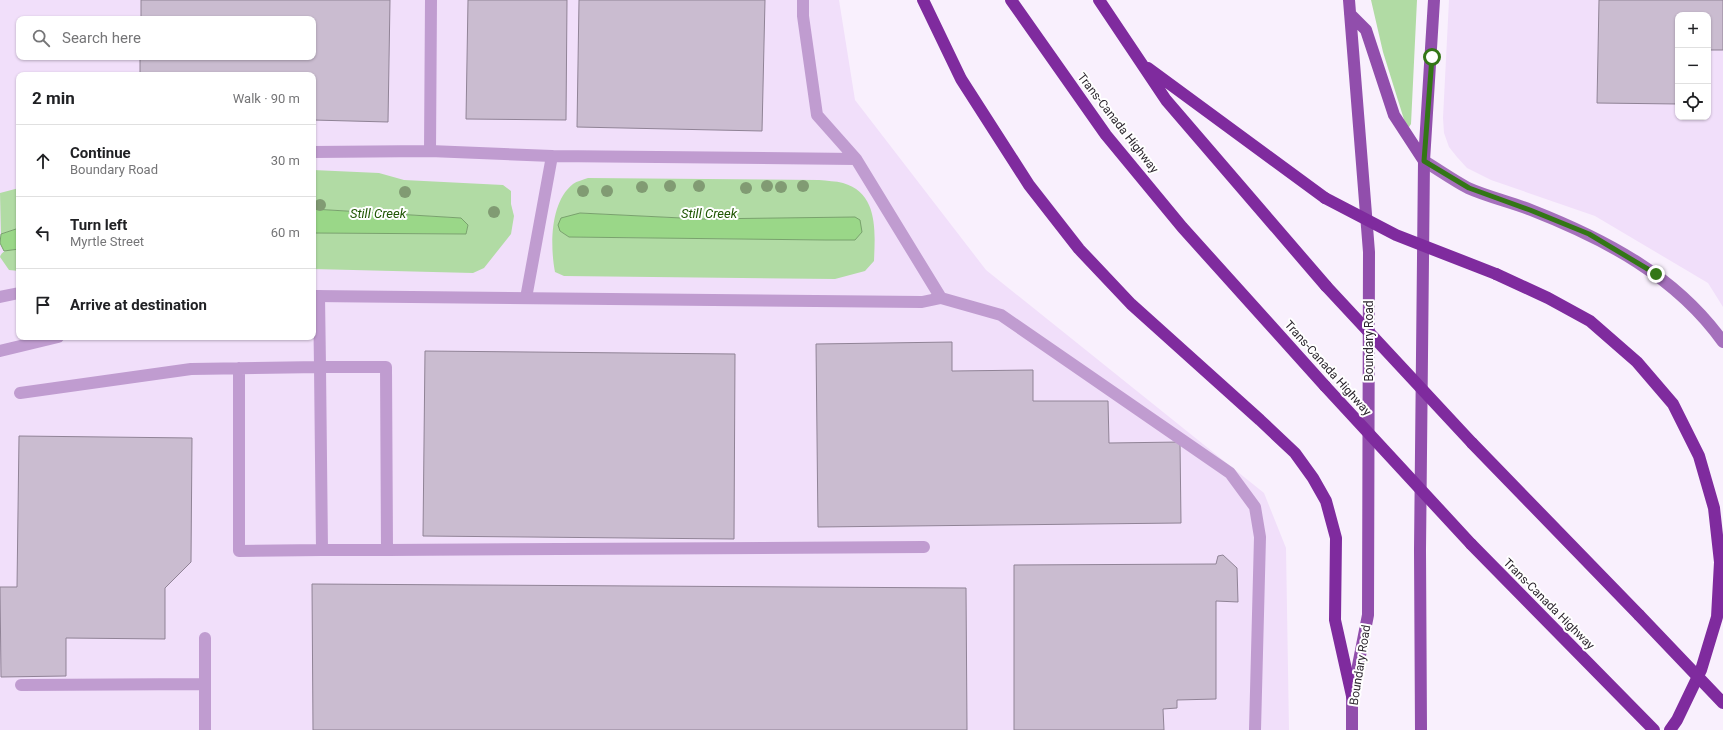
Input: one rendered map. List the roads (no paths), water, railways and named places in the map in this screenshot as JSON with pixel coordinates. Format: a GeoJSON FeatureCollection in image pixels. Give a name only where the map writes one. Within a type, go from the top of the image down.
{"type":"FeatureCollection","features":[{"type":"Feature","properties":{"kind":"highway"},"geometry":{"type":"LineString","coordinates":[[923,0],[961,79],[1029,185],[1079,249],[1131,304],[1295,453],[1313,478],[1326,501],[1336,538],[1335,620],[1352,696]]}},
{"type":"Feature","properties":{"kind":"highway","name":"Trans-Canada Highway"},"geometry":{"type":"LineString","coordinates":[[1011,0],[1106,135],[1182,227],[1325,386],[1471,544],[1654,730]]}},
{"type":"Feature","properties":{"kind":"highway"},"geometry":{"type":"LineString","coordinates":[[1099,0],[1166,100],[1326,286],[1472,443],[1723,703]]}},
{"type":"Feature","properties":{"kind":"highway"},"geometry":{"type":"LineString","coordinates":[[1140,63],[1325,198],[1396,235],[1496,274],[1548,298],[1590,321],[1637,362],[1672,404],[1699,456],[1714,508],[1720,562],[1717,617],[1701,670],[1677,720],[1670,730]]}},
{"type":"Feature","properties":{"kind":"main road","name":"Boundary Road"},"geometry":{"type":"LineString","coordinates":[[1349,0],[1369,252],[1368,615],[1352,696],[1352,730]]}},
{"type":"Feature","properties":{"kind":"main road"},"geometry":{"type":"LineString","coordinates":[[1422,730],[1420,550],[1424,161],[1434,0]]}},
{"type":"Feature","properties":{"kind":"main road"},"geometry":{"type":"LineString","coordinates":[[1350,14],[1366,30],[1394,115],[1424,161]]}},
{"type":"Feature","properties":{"kind":"street"},"geometry":{"type":"LineString","coordinates":[[430,151],[432,0]]}},
{"type":"Feature","properties":{"kind":"street"},"geometry":{"type":"LineString","coordinates":[[803,0],[803,16],[816,115],[856,159],[941,298]]}},
{"type":"Feature","properties":{"kind":"street"},"geometry":{"type":"LineString","coordinates":[[316,152],[430,151],[552,156],[856,159]]}},
{"type":"Feature","properties":{"kind":"street"},"geometry":{"type":"LineString","coordinates":[[526,298],[552,156]]}},
{"type":"Feature","properties":{"kind":"street"},"geometry":{"type":"LineString","coordinates":[[1424,161],[1469,188],[1530,210],[1589,234],[1623,253],[1656,274],[1684,298],[1706,319],[1723,342]]}},
{"type":"Feature","properties":{"kind":"street"},"geometry":{"type":"LineString","coordinates":[[0,297],[16,294]]}},
{"type":"Feature","properties":{"kind":"street"},"geometry":{"type":"LineString","coordinates":[[322,550],[320,367],[316,296],[922,302],[941,298],[1000,315],[1230,473],[1255,507],[1260,537],[1255,730]]}},
{"type":"Feature","properties":{"kind":"street"},"geometry":{"type":"LineString","coordinates":[[0,351],[46,340]]}},
{"type":"Feature","properties":{"kind":"street"},"geometry":{"type":"LineString","coordinates":[[20,393],[190,369],[386,367],[387,550]]}},
{"type":"Feature","properties":{"kind":"street"},"geometry":{"type":"LineString","coordinates":[[240,368],[240,551],[924,548]]}},
{"type":"Feature","properties":{"kind":"street"},"geometry":{"type":"LineString","coordinates":[[205,638],[205,730]]}},
{"type":"Feature","properties":{"kind":"street"},"geometry":{"type":"LineString","coordinates":[[21,685],[205,684]]}},
{"type":"Feature","properties":{"kind":"water","name":"Still Creek"},"geometry":{"type":"Polygon","coordinates":[[[316,209],[461,218],[468,225],[466,234],[316,233],[316,209]]]}},
{"type":"Feature","properties":{"kind":"water"},"geometry":{"type":"Polygon","coordinates":[[[580,213],[702,219],[855,217],[860,220],[862,232],[855,240],[825,240],[569,237],[560,231],[558,225],[561,218],[580,213]]]}},
{"type":"Feature","properties":{"kind":"water"},"geometry":{"type":"Polygon","coordinates":[[[16,229],[16,249],[4,251],[0,243],[1,234],[16,229]]]}}]}
